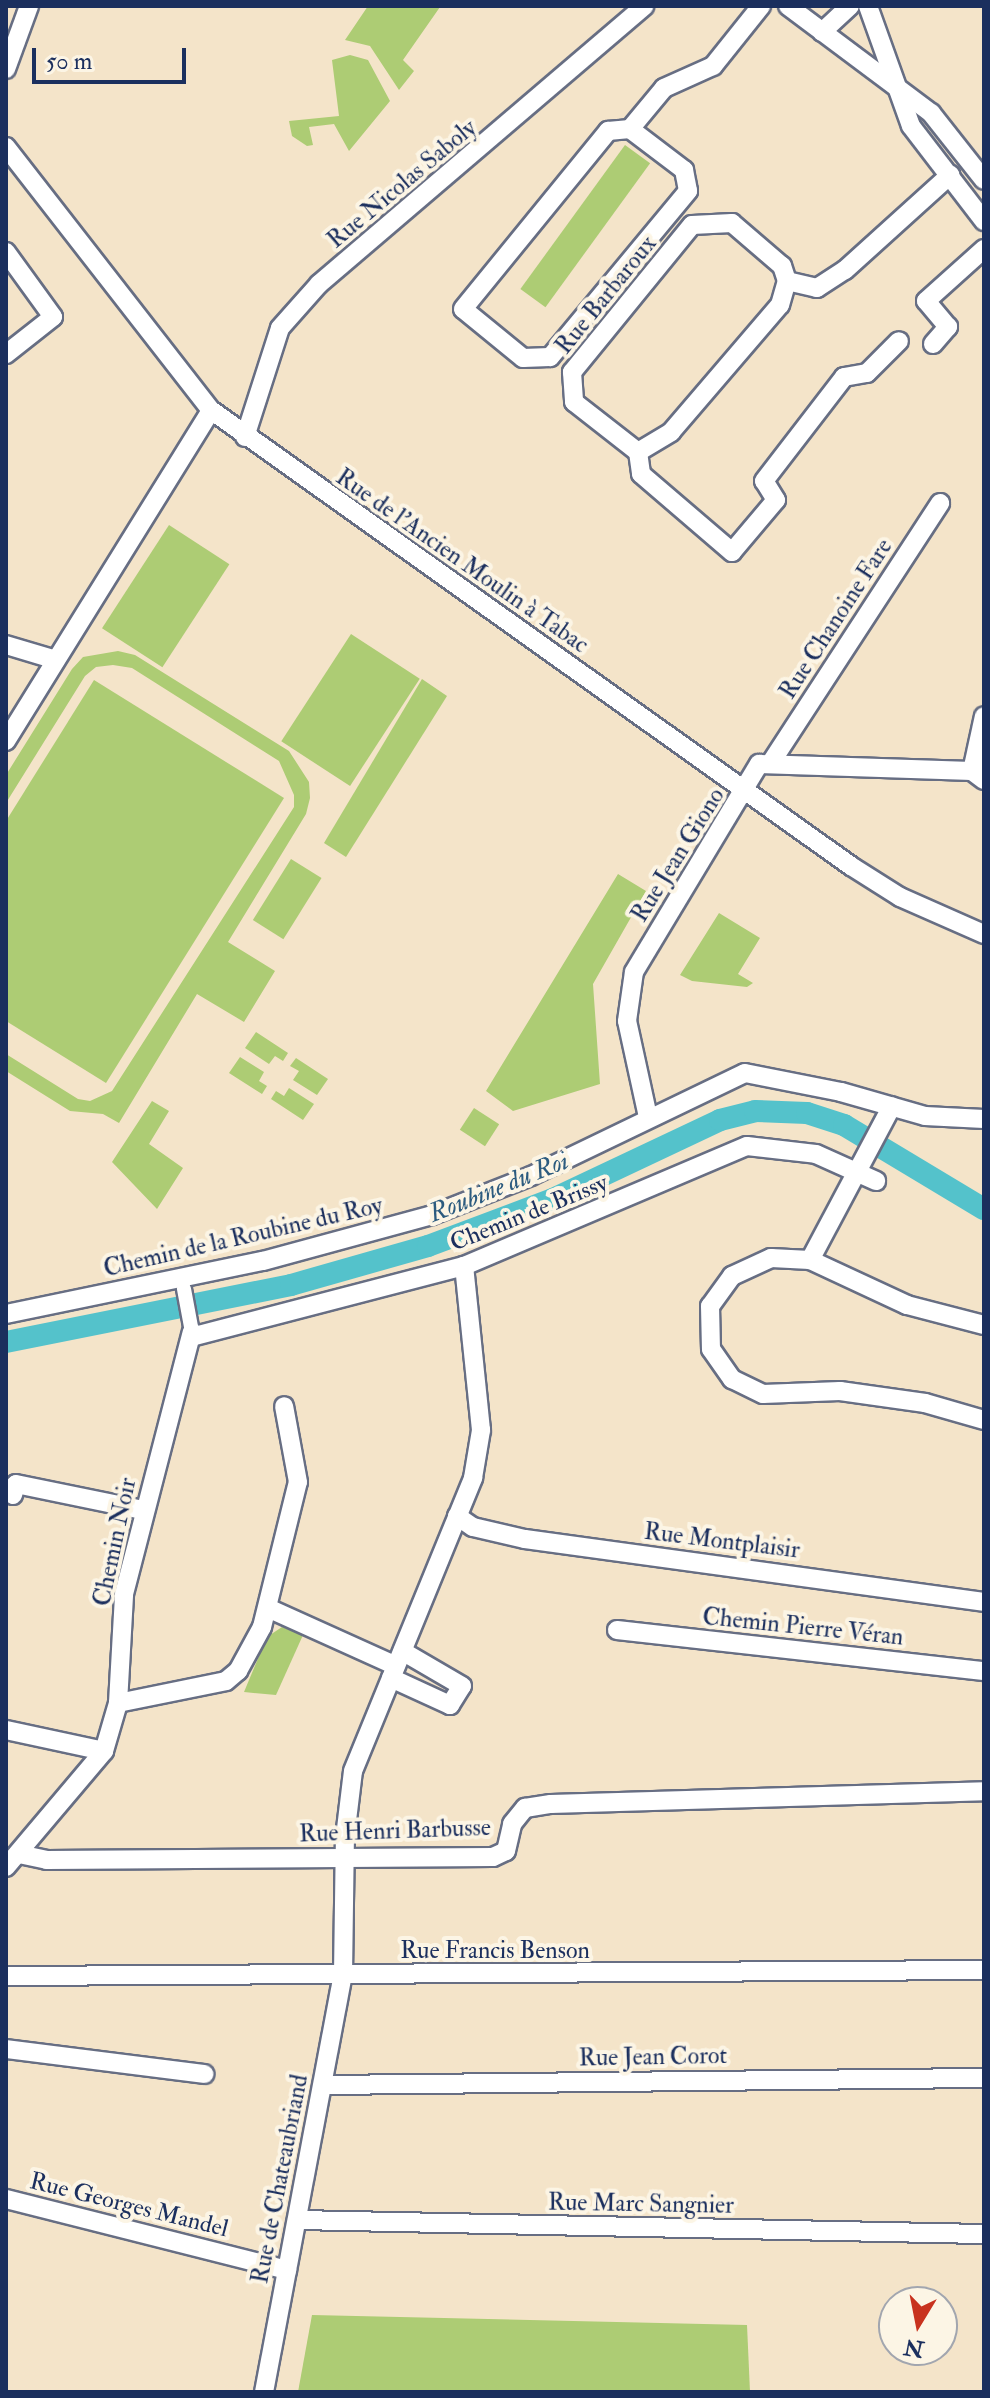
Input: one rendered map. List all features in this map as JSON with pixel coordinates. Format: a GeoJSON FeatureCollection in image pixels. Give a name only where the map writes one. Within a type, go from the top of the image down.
{"type":"FeatureCollection","features":[{"type":"Feature","properties":{"kind":"street","name":"Rue Nicolas Saboly"},"geometry":{"type":"LineString","coordinates":[[245,437],[280,328],[319,284],[645,6]]}},
{"type":"Feature","properties":{"kind":"street"},"geometry":{"type":"LineString","coordinates":[[630,129],[684,170],[688,191],[550,357],[523,358],[463,309],[608,131],[630,129],[664,88],[713,66],[761,6]]}},
{"type":"Feature","properties":{"kind":"street"},"geometry":{"type":"LineString","coordinates":[[788,6],[931,113],[984,180]]}},
{"type":"Feature","properties":{"kind":"street"},"geometry":{"type":"LineString","coordinates":[[822,32],[850,6]]}},
{"type":"Feature","properties":{"kind":"street"},"geometry":{"type":"LineString","coordinates":[[868,6],[911,126],[984,221]]}},
{"type":"Feature","properties":{"kind":"street"},"geometry":{"type":"LineString","coordinates":[[6,69],[24,7]]}},
{"type":"Feature","properties":{"kind":"street","name":"Rue de l'Ancien Moulin à Tabac"},"geometry":{"type":"LineString","coordinates":[[6,147],[12,168],[211,410],[744,793]]}},
{"type":"Feature","properties":{"kind":"street"},"geometry":{"type":"LineString","coordinates":[[899,341],[867,373],[844,377],[764,481],[776,500],[732,552],[641,474],[638,452],[671,432],[780,305],[787,281],[817,288],[845,270],[950,175]]}},
{"type":"Feature","properties":{"kind":"street","name":"Rue Barbaroux"},"geometry":{"type":"LineString","coordinates":[[638,452],[574,402],[572,372],[692,225],[732,223],[782,266],[787,281]]}},
{"type":"Feature","properties":{"kind":"street"},"geometry":{"type":"LineString","coordinates":[[933,344],[948,327],[926,301],[984,249]]}},
{"type":"Feature","properties":{"kind":"street"},"geometry":{"type":"LineString","coordinates":[[6,252],[53,317],[6,354]]}},
{"type":"Feature","properties":{"kind":"street"},"geometry":{"type":"LineString","coordinates":[[6,741],[211,410]]}},
{"type":"Feature","properties":{"kind":"street","name":"Rue Chanoine Fare"},"geometry":{"type":"LineString","coordinates":[[772,761],[940,503]]}},
{"type":"Feature","properties":{"kind":"street"},"geometry":{"type":"LineString","coordinates":[[6,645],[56,660]]}},
{"type":"Feature","properties":{"kind":"street"},"geometry":{"type":"LineString","coordinates":[[744,793],[759,764],[772,761],[978,776],[984,716]]}},
{"type":"Feature","properties":{"kind":"street","name":"Rue Jean Giono"},"geometry":{"type":"LineString","coordinates":[[648,1117],[627,1021],[634,972],[744,793],[887,890],[984,934]]}},
{"type":"Feature","properties":{"kind":"street","name":"Chemin de la Roubine du Roy"},"geometry":{"type":"LineString","coordinates":[[6,1314],[263,1261],[432,1215],[531,1176],[648,1117],[745,1073],[888,1114],[984,1119]]}},
{"type":"Feature","properties":{"kind":"street"},"geometry":{"type":"LineString","coordinates":[[810,1260],[888,1114]]}},
{"type":"Feature","properties":{"kind":"street","name":"Chemin de Brissy"},"geometry":{"type":"LineString","coordinates":[[191,1334],[464,1266],[603,1211],[726,1151],[747,1146],[792,1148],[858,1168],[876,1181]]}},
{"type":"Feature","properties":{"kind":"street"},"geometry":{"type":"LineString","coordinates":[[984,1325],[907,1305],[810,1260],[771,1258],[732,1276],[710,1306],[711,1349],[732,1379],[763,1394],[840,1391],[925,1403],[984,1420]]}},
{"type":"Feature","properties":{"kind":"street","name":"Rue de Chateaubriand"},"geometry":{"type":"LineString","coordinates":[[264,2392],[343,1975],[346,1858],[353,1771],[473,1478],[481,1430],[464,1266]]}},
{"type":"Feature","properties":{"kind":"street","name":"Chemin Noir"},"geometry":{"type":"LineString","coordinates":[[12,1861],[104,1751],[118,1703],[124,1594],[143,1510],[191,1334],[184,1289]]}},
{"type":"Feature","properties":{"kind":"street"},"geometry":{"type":"LineString","coordinates":[[118,1703],[226,1681],[238,1671],[270,1609],[298,1482],[284,1406]]}},
{"type":"Feature","properties":{"kind":"street"},"geometry":{"type":"LineString","coordinates":[[13,1495],[16,1484],[143,1510]]}},
{"type":"Feature","properties":{"kind":"street","name":"Rue Montplaisir"},"geometry":{"type":"LineString","coordinates":[[457,1516],[473,1527],[525,1539],[984,1602]]}},
{"type":"Feature","properties":{"kind":"street"},"geometry":{"type":"LineString","coordinates":[[270,1609],[396,1665]]}},
{"type":"Feature","properties":{"kind":"street","name":"Chemin Pierre Véran"},"geometry":{"type":"LineString","coordinates":[[617,1630],[984,1671]]}},
{"type":"Feature","properties":{"kind":"street"},"geometry":{"type":"LineString","coordinates":[[6,1730],[104,1751]]}},
{"type":"Feature","properties":{"kind":"street","name":"Rue Henri Barbusse"},"geometry":{"type":"LineString","coordinates":[[12,1861],[493,1857],[506,1851],[512,1824],[525,1808],[551,1804],[984,1791]]}},
{"type":"Feature","properties":{"kind":"street","name":"Rue Francis Benson"},"geometry":{"type":"LineString","coordinates":[[6,1976],[984,1970]]}},
{"type":"Feature","properties":{"kind":"street"},"geometry":{"type":"LineString","coordinates":[[6,2049],[204,2074]]}},
{"type":"Feature","properties":{"kind":"street","name":"Rue Jean Corot"},"geometry":{"type":"LineString","coordinates":[[323,2085],[984,2078]]}},
{"type":"Feature","properties":{"kind":"street","name":"Rue Georges Mandel"},"geometry":{"type":"LineString","coordinates":[[6,2199],[287,2270]]}},
{"type":"Feature","properties":{"kind":"street","name":"Rue Marc Sangnier"},"geometry":{"type":"LineString","coordinates":[[297,2220],[984,2234]]}},
{"type":"Feature","properties":{"kind":"green space"},"geometry":{"type":"Polygon","coordinates":[[[368,6],[440,7],[403,60],[414,71],[399,90],[370,46],[345,40],[368,6]]]}},
{"type":"Feature","properties":{"kind":"green space"},"geometry":{"type":"Polygon","coordinates":[[[350,55],[368,60],[390,101],[349,151],[334,124],[309,127],[313,145],[307,146],[292,136],[289,121],[339,116],[332,60],[350,55]]]}},
{"type":"Feature","properties":{"kind":"green space"},"geometry":{"type":"Polygon","coordinates":[[[625,145],[650,163],[545,307],[520,289],[625,145]]]}},
{"type":"Feature","properties":{"kind":"green space"},"geometry":{"type":"Polygon","coordinates":[[[169,525],[229,564],[162,667],[102,628],[169,525]]]}},
{"type":"Feature","properties":{"kind":"green space"},"geometry":{"type":"Polygon","coordinates":[[[351,634],[420,679],[350,786],[281,741],[351,634]]]}},
{"type":"Feature","properties":{"kind":"green space"},"geometry":{"type":"Polygon","coordinates":[[[118,651],[135,655],[289,751],[309,782],[310,798],[306,814],[228,942],[275,971],[244,1022],[197,994],[119,1123],[103,1114],[70,1111],[6,1071],[6,1054],[78,1099],[90,1101],[112,1091],[294,807],[294,795],[279,761],[132,668],[113,665],[96,667],[85,676],[6,803],[6,775],[72,669],[83,657],[118,651]]]}},
{"type":"Feature","properties":{"kind":"green space"},"geometry":{"type":"Polygon","coordinates":[[[422,679],[447,696],[346,857],[324,843],[422,679]]]}},
{"type":"Feature","properties":{"kind":"green space"},"geometry":{"type":"Polygon","coordinates":[[[94,680],[284,798],[106,1083],[6,1021],[6,821],[94,680]]]}},
{"type":"Feature","properties":{"kind":"green space"},"geometry":{"type":"Polygon","coordinates":[[[291,859],[322,878],[283,939],[253,920],[291,859]]]}},
{"type":"Feature","properties":{"kind":"green space"},"geometry":{"type":"Polygon","coordinates":[[[618,874],[646,891],[593,984],[600,1084],[513,1111],[486,1091],[618,874]]]}},
{"type":"Feature","properties":{"kind":"green space"},"geometry":{"type":"Polygon","coordinates":[[[719,913],[760,938],[738,974],[753,983],[747,987],[692,981],[680,975],[719,913]]]}},
{"type":"Feature","properties":{"kind":"green space"},"geometry":{"type":"Polygon","coordinates":[[[256,1032],[288,1053],[283,1061],[275,1056],[269,1064],[245,1048],[256,1032]]]}},
{"type":"Feature","properties":{"kind":"green space"},"geometry":{"type":"Polygon","coordinates":[[[240,1057],[264,1072],[259,1081],[267,1086],[262,1094],[229,1073],[240,1057]]]}},
{"type":"Feature","properties":{"kind":"green space"},"geometry":{"type":"Polygon","coordinates":[[[296,1058],[328,1079],[317,1095],[293,1080],[299,1071],[290,1066],[296,1058]]]}},
{"type":"Feature","properties":{"kind":"green space"},"geometry":{"type":"Polygon","coordinates":[[[289,1088],[314,1104],[303,1120],[271,1099],[276,1091],[284,1096],[289,1088]]]}},
{"type":"Feature","properties":{"kind":"green space"},"geometry":{"type":"Polygon","coordinates":[[[152,1101],[169,1111],[149,1144],[183,1168],[157,1209],[112,1162],[152,1101]]]}},
{"type":"Feature","properties":{"kind":"green space"},"geometry":{"type":"Polygon","coordinates":[[[474,1108],[499,1124],[485,1146],[460,1130],[474,1108]]]}},
{"type":"Feature","properties":{"kind":"green space"},"geometry":{"type":"Polygon","coordinates":[[[282,1627],[303,1635],[276,1695],[244,1692],[267,1637],[282,1627]]]}},
{"type":"Feature","properties":{"kind":"green space"},"geometry":{"type":"Polygon","coordinates":[[[312,2315],[747,2325],[750,2392],[298,2392],[312,2315]]]}},
{"type":"Feature","properties":{"kind":"waterway","name":"Roubine du Roi"},"geometry":{"type":"LineString","coordinates":[[6,1342],[291,1285],[428,1246],[553,1199],[720,1120],[755,1111],[807,1113],[844,1125],[984,1209]]}}]}
